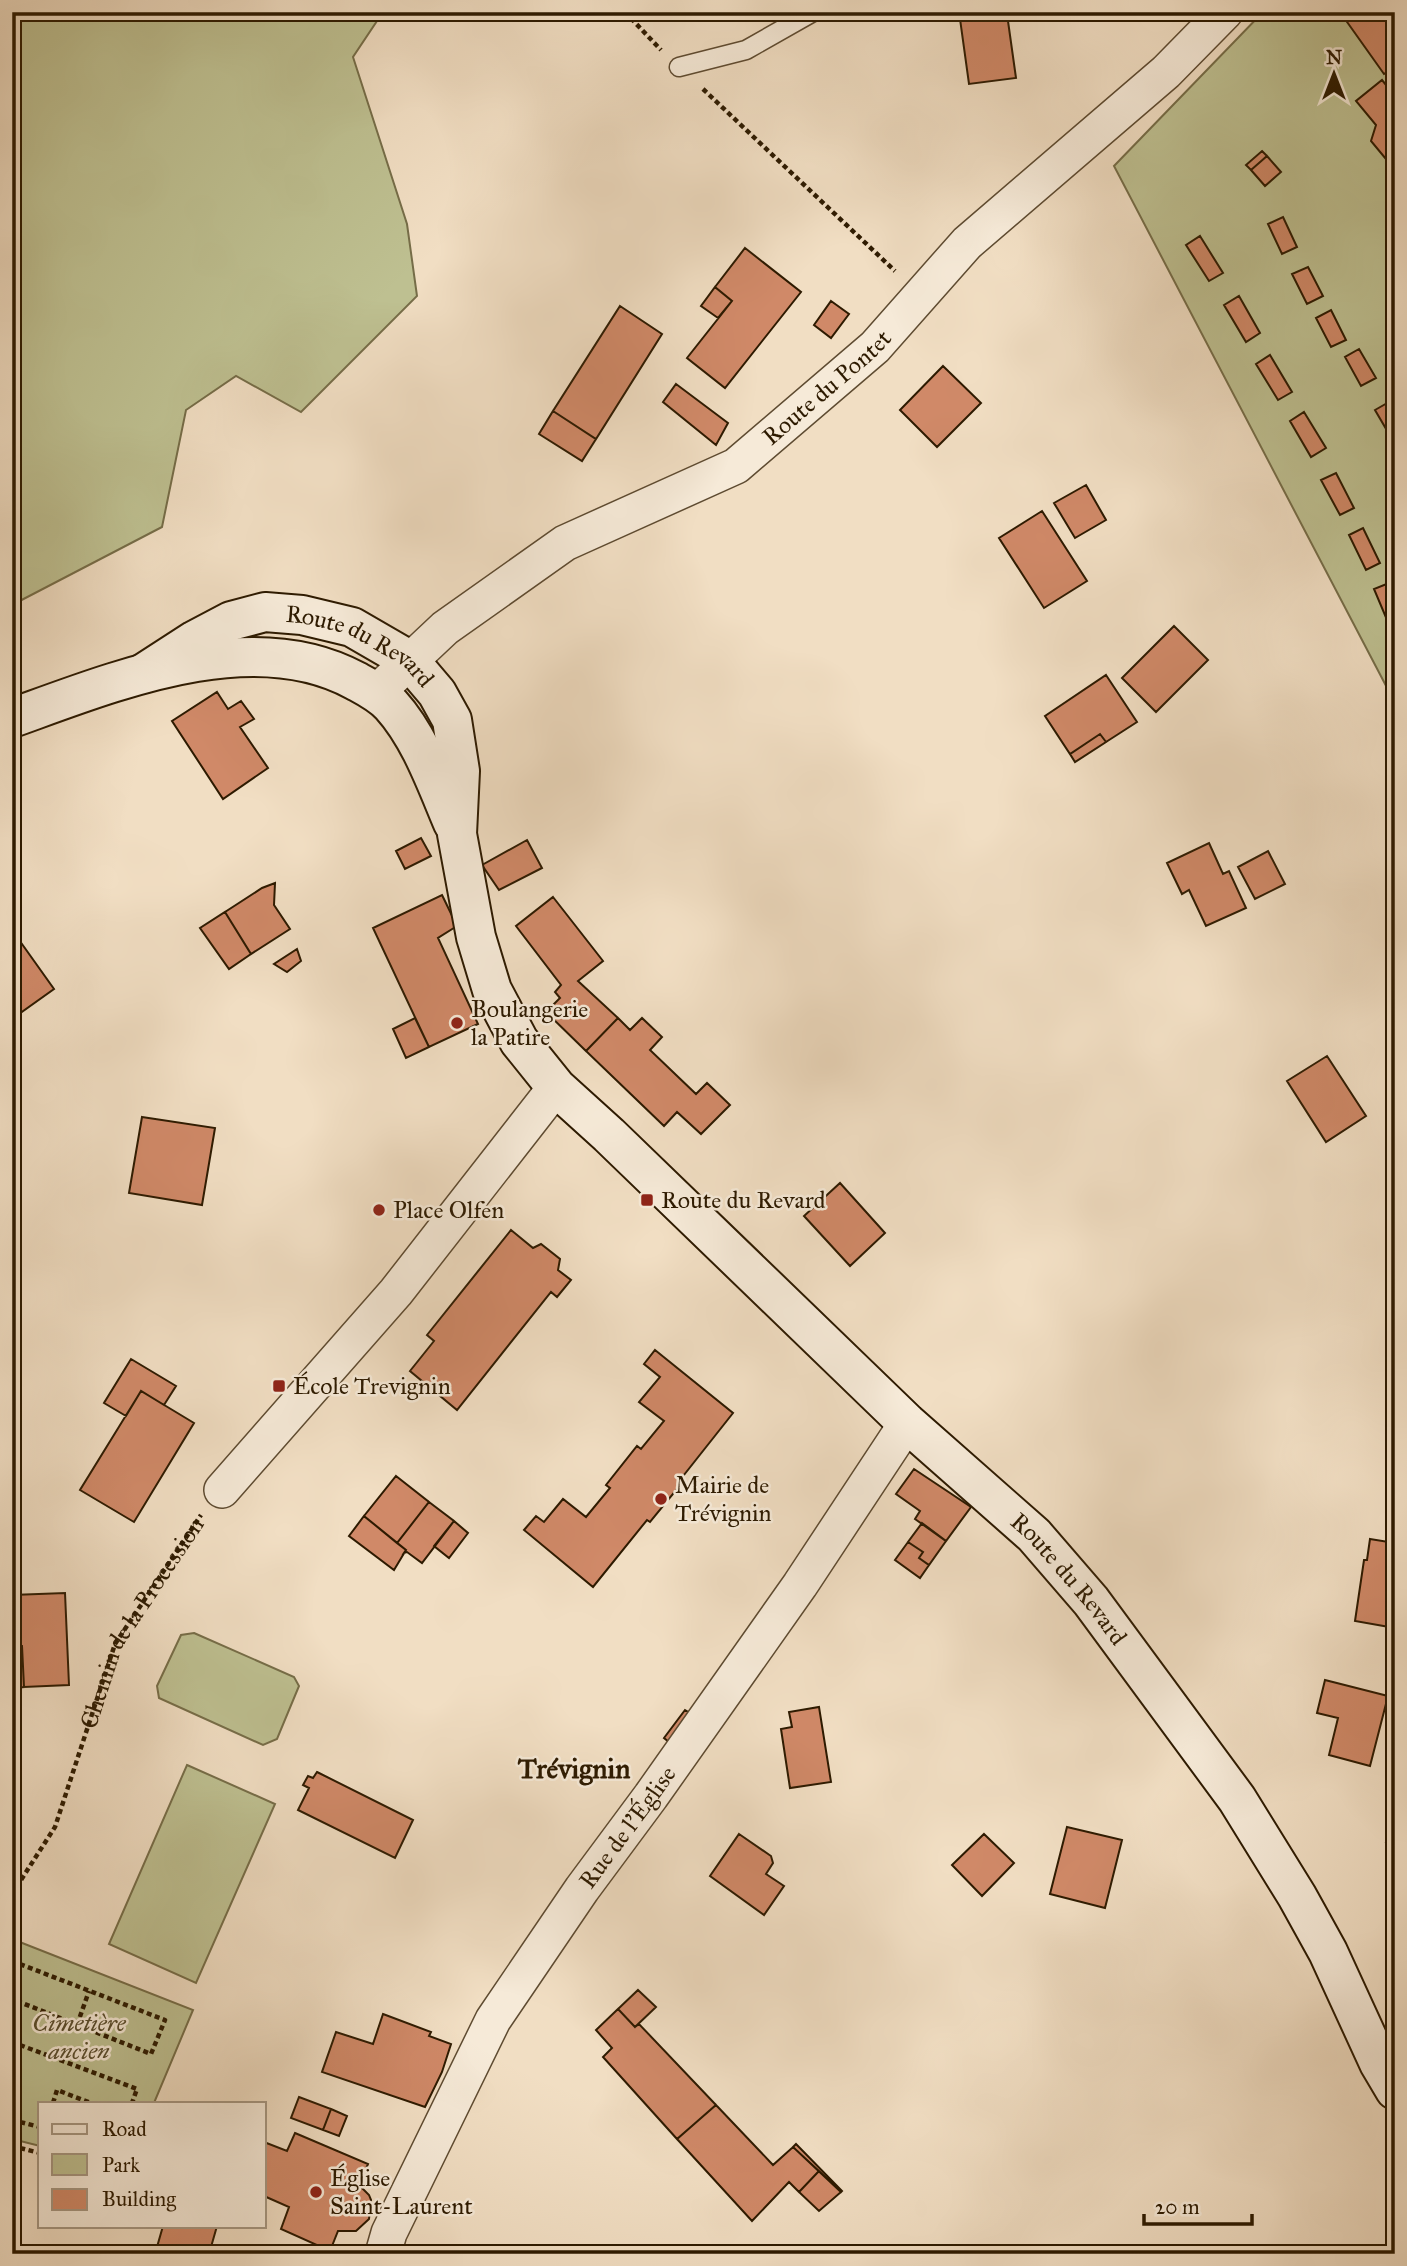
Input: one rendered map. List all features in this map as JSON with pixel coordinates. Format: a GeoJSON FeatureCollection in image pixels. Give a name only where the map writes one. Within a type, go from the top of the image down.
{"type":"FeatureCollection","features":[{"type":"Feature","properties":{"kind":"main road","name":"Route du Revard"},"geometry":{"type":"LineString","coordinates":[[144,673],[195,639],[231,621],[265,612],[302,615],[352,627],[409,660],[437,693],[452,720],[460,771],[457,834]]}},
{"type":"Feature","properties":{"kind":"main road","name":"Route du Revard"},"geometry":{"type":"LineString","coordinates":[[12,718],[144,673],[218,658],[268,655],[341,672],[377,692],[392,705],[411,733],[434,778],[457,834],[476,937],[492,990],[519,1041],[556,1087],[907,1423],[1034,1535],[1091,1601],[1237,1799],[1328,1952],[1378,2063],[1395,2090]]}},
{"type":"Feature","properties":{"kind":"street","name":"Route du Pontet"},"geometry":{"type":"LineString","coordinates":[[377,692],[445,628],[565,543],[736,466],[874,347],[967,243],[1166,72],[1225,12]]}},
{"type":"Feature","properties":{"kind":"street","name":"Chemin de la Procession"},"geometry":{"type":"LineString","coordinates":[[222,1490],[396,1292],[556,1087]]}},
{"type":"Feature","properties":{"kind":"street","name":"Rue de l'Église"},"geometry":{"type":"LineString","coordinates":[[383,2254],[389,2232],[494,2020],[582,1889],[800,1585],[907,1423]]}},
{"type":"Feature","properties":{"kind":"lane"},"geometry":{"type":"LineString","coordinates":[[679,67],[746,50],[813,12]]}},
{"type":"Feature","properties":{"kind":"path"},"geometry":{"type":"LineString","coordinates":[[625,12],[650,41],[921,295]]}},
{"type":"Feature","properties":{"kind":"path","name":"Chemin de la Procession"},"geometry":{"type":"LineString","coordinates":[[12,1894],[55,1827],[115,1644],[200,1516],[222,1490]]}},
{"type":"Feature","properties":{"kind":"path"},"geometry":{"type":"LineString","coordinates":[[12,1961],[164,2020],[151,2054],[12,2000]]}},
{"type":"Feature","properties":{"kind":"path"},"geometry":{"type":"LineString","coordinates":[[77,2025],[89,1990]]}},
{"type":"Feature","properties":{"kind":"path"},"geometry":{"type":"LineString","coordinates":[[12,2056],[15,2043],[137,2088],[131,2102]]}},
{"type":"Feature","properties":{"kind":"path"},"geometry":{"type":"LineString","coordinates":[[53,2102],[57,2090],[88,2102]]}},
{"type":"Feature","properties":{"kind":"path"},"geometry":{"type":"LineString","coordinates":[[12,2120],[38,2126]]}},
{"type":"Feature","properties":{"kind":"path"},"geometry":{"type":"LineString","coordinates":[[12,2146],[38,2152]]}},
{"type":"Feature","properties":{"kind":"green space"},"geometry":{"type":"Polygon","coordinates":[[[12,12],[383,12],[353,57],[407,224],[417,296],[301,412],[236,376],[186,410],[162,527],[12,605],[12,12]]]}},
{"type":"Feature","properties":{"kind":"green space"},"geometry":{"type":"Polygon","coordinates":[[[1263,12],[1395,12],[1395,703],[1114,166],[1263,12]]]}},
{"type":"Feature","properties":{"kind":"green space"},"geometry":{"type":"Polygon","coordinates":[[[194,1633],[294,1677],[299,1686],[277,1739],[263,1745],[159,1698],[157,1686],[181,1635],[194,1633]]]}},
{"type":"Feature","properties":{"kind":"green space"},"geometry":{"type":"Polygon","coordinates":[[[187,1765],[275,1804],[196,1983],[109,1944],[187,1765]]]}},
{"type":"Feature","properties":{"kind":"green space","name":"Cimetière ancien"},"geometry":{"type":"Polygon","coordinates":[[[12,1939],[193,2010],[154,2102],[38,2102],[38,2146],[12,2139],[12,1939]]]}},
{"type":"Feature","properties":{"kind":"building"},"geometry":{"type":"Polygon","coordinates":[[[964,12],[1002,12],[1002,15],[965,19],[964,12]]]}},
{"type":"Feature","properties":{"kind":"building"},"geometry":{"type":"Polygon","coordinates":[[[1340,12],[1395,12],[1395,67],[1384,74],[1340,12]]]}},
{"type":"Feature","properties":{"kind":"building"},"geometry":{"type":"Polygon","coordinates":[[[1007,14],[1016,78],[969,84],[960,19],[1007,14]]]}},
{"type":"Feature","properties":{"kind":"building"},"geometry":{"type":"Polygon","coordinates":[[[1382,80],[1395,96],[1395,170],[1371,141],[1376,125],[1356,101],[1382,80]]]}},
{"type":"Feature","properties":{"kind":"building"},"geometry":{"type":"Polygon","coordinates":[[[1262,151],[1267,156],[1251,170],[1246,165],[1262,151]]]}},
{"type":"Feature","properties":{"kind":"building"},"geometry":{"type":"Polygon","coordinates":[[[1267,156],[1281,172],[1265,186],[1251,170],[1267,156]]]}},
{"type":"Feature","properties":{"kind":"building"},"geometry":{"type":"Polygon","coordinates":[[[1283,217],[1297,247],[1282,254],[1268,224],[1283,217]]]}},
{"type":"Feature","properties":{"kind":"building"},"geometry":{"type":"Polygon","coordinates":[[[1200,236],[1223,273],[1209,281],[1186,245],[1200,236]]]}},
{"type":"Feature","properties":{"kind":"building"},"geometry":{"type":"Polygon","coordinates":[[[745,248],[801,292],[725,388],[687,358],[732,301],[715,287],[745,248]]]}},
{"type":"Feature","properties":{"kind":"building"},"geometry":{"type":"Polygon","coordinates":[[[1308,267],[1323,296],[1307,304],[1292,274],[1308,267]]]}},
{"type":"Feature","properties":{"kind":"building"},"geometry":{"type":"Polygon","coordinates":[[[715,287],[732,301],[718,318],[701,306],[715,287]]]}},
{"type":"Feature","properties":{"kind":"building"},"geometry":{"type":"Polygon","coordinates":[[[1239,296],[1260,333],[1246,342],[1224,305],[1239,296]]]}},
{"type":"Feature","properties":{"kind":"building"},"geometry":{"type":"Polygon","coordinates":[[[831,301],[849,314],[831,338],[814,325],[831,301]]]}},
{"type":"Feature","properties":{"kind":"building"},"geometry":{"type":"Polygon","coordinates":[[[620,306],[662,334],[596,439],[553,411],[620,306]]]}},
{"type":"Feature","properties":{"kind":"building"},"geometry":{"type":"Polygon","coordinates":[[[1331,310],[1346,340],[1331,347],[1316,318],[1331,310]]]}},
{"type":"Feature","properties":{"kind":"building"},"geometry":{"type":"Polygon","coordinates":[[[1359,349],[1376,378],[1361,386],[1345,357],[1359,349]]]}},
{"type":"Feature","properties":{"kind":"building"},"geometry":{"type":"Polygon","coordinates":[[[1270,355],[1292,392],[1278,400],[1256,364],[1270,355]]]}},
{"type":"Feature","properties":{"kind":"building"},"geometry":{"type":"Polygon","coordinates":[[[943,366],[981,403],[937,447],[900,410],[943,366]]]}},
{"type":"Feature","properties":{"kind":"building"},"geometry":{"type":"Polygon","coordinates":[[[676,384],[728,423],[716,445],[663,402],[676,384]]]}},
{"type":"Feature","properties":{"kind":"building"},"geometry":{"type":"Polygon","coordinates":[[[1389,402],[1395,411],[1395,437],[1392,439],[1375,410],[1389,402]]]}},
{"type":"Feature","properties":{"kind":"building"},"geometry":{"type":"Polygon","coordinates":[[[553,411],[596,439],[582,461],[539,434],[553,411]]]}},
{"type":"Feature","properties":{"kind":"building"},"geometry":{"type":"Polygon","coordinates":[[[1304,412],[1326,448],[1311,457],[1290,421],[1304,412]]]}},
{"type":"Feature","properties":{"kind":"building"},"geometry":{"type":"Polygon","coordinates":[[[1336,473],[1354,508],[1340,515],[1321,480],[1336,473]]]}},
{"type":"Feature","properties":{"kind":"building"},"geometry":{"type":"Polygon","coordinates":[[[1086,485],[1106,520],[1075,538],[1054,503],[1086,485]]]}},
{"type":"Feature","properties":{"kind":"building"},"geometry":{"type":"Polygon","coordinates":[[[1042,511],[1087,581],[1044,608],[999,538],[1042,511]]]}},
{"type":"Feature","properties":{"kind":"building"},"geometry":{"type":"Polygon","coordinates":[[[1363,528],[1380,563],[1366,570],[1349,535],[1363,528]]]}},
{"type":"Feature","properties":{"kind":"building"},"geometry":{"type":"Polygon","coordinates":[[[1389,583],[1395,596],[1395,616],[1387,620],[1374,589],[1389,583]]]}},
{"type":"Feature","properties":{"kind":"building"},"geometry":{"type":"Polygon","coordinates":[[[1174,626],[1208,660],[1156,712],[1122,678],[1174,626]]]}},
{"type":"Feature","properties":{"kind":"building"},"geometry":{"type":"Polygon","coordinates":[[[1106,675],[1137,722],[1106,742],[1100,734],[1070,754],[1045,716],[1106,675]]]}},
{"type":"Feature","properties":{"kind":"building"},"geometry":{"type":"Polygon","coordinates":[[[217,692],[228,709],[241,701],[254,719],[240,727],[268,768],[223,799],[172,721],[217,692]]]}},
{"type":"Feature","properties":{"kind":"building"},"geometry":{"type":"Polygon","coordinates":[[[1100,734],[1106,742],[1075,762],[1070,754],[1100,734]]]}},
{"type":"Feature","properties":{"kind":"building"},"geometry":{"type":"Polygon","coordinates":[[[421,838],[431,856],[405,869],[396,851],[421,838]]]}},
{"type":"Feature","properties":{"kind":"building"},"geometry":{"type":"Polygon","coordinates":[[[527,840],[542,868],[499,890],[482,865],[527,840]]]}},
{"type":"Feature","properties":{"kind":"building"},"geometry":{"type":"Polygon","coordinates":[[[1209,843],[1223,874],[1229,871],[1246,908],[1206,926],[1189,890],[1182,894],[1167,863],[1209,843]]]}},
{"type":"Feature","properties":{"kind":"building"},"geometry":{"type":"Polygon","coordinates":[[[1268,851],[1285,884],[1255,899],[1238,867],[1268,851]]]}},
{"type":"Feature","properties":{"kind":"building"},"geometry":{"type":"Polygon","coordinates":[[[275,883],[274,905],[290,929],[251,954],[225,912],[262,888],[275,883]]]}},
{"type":"Feature","properties":{"kind":"building"},"geometry":{"type":"Polygon","coordinates":[[[442,895],[457,926],[438,938],[478,1024],[429,1047],[373,928],[442,895]]]}},
{"type":"Feature","properties":{"kind":"building"},"geometry":{"type":"Polygon","coordinates":[[[553,897],[603,961],[578,981],[618,1018],[586,1051],[546,1012],[560,998],[555,992],[561,985],[516,926],[553,897]]]}},
{"type":"Feature","properties":{"kind":"building"},"geometry":{"type":"Polygon","coordinates":[[[225,912],[251,954],[229,969],[200,928],[225,912]]]}},
{"type":"Feature","properties":{"kind":"building"},"geometry":{"type":"Polygon","coordinates":[[[17,937],[54,989],[12,1019],[12,941],[17,937]]]}},
{"type":"Feature","properties":{"kind":"building"},"geometry":{"type":"Polygon","coordinates":[[[297,949],[301,961],[287,972],[274,964],[297,949]]]}},
{"type":"Feature","properties":{"kind":"building"},"geometry":{"type":"Polygon","coordinates":[[[415,1018],[429,1047],[406,1058],[393,1029],[415,1018]]]}},
{"type":"Feature","properties":{"kind":"building"},"geometry":{"type":"Polygon","coordinates":[[[618,1018],[630,1030],[642,1018],[662,1037],[650,1050],[696,1094],[707,1083],[730,1105],[701,1134],[677,1112],[664,1126],[586,1051],[618,1018]]]}},
{"type":"Feature","properties":{"kind":"building"},"geometry":{"type":"Polygon","coordinates":[[[1327,1056],[1366,1116],[1326,1142],[1287,1081],[1327,1056]]]}},
{"type":"Feature","properties":{"kind":"building"},"geometry":{"type":"Polygon","coordinates":[[[142,1117],[215,1128],[202,1205],[129,1193],[142,1117]]]}},
{"type":"Feature","properties":{"kind":"building"},"geometry":{"type":"Polygon","coordinates":[[[840,1183],[885,1233],[850,1266],[804,1216],[840,1183]]]}},
{"type":"Feature","properties":{"kind":"building"},"geometry":{"type":"Polygon","coordinates":[[[511,1230],[533,1248],[541,1244],[560,1259],[558,1270],[571,1280],[557,1297],[551,1292],[457,1410],[410,1371],[434,1341],[427,1335],[511,1230]]]}},
{"type":"Feature","properties":{"kind":"building"},"geometry":{"type":"Polygon","coordinates":[[[655,1350],[733,1413],[680,1480],[682,1483],[650,1522],[647,1520],[593,1587],[524,1530],[536,1516],[544,1522],[563,1499],[586,1517],[610,1488],[606,1485],[637,1446],[641,1449],[664,1421],[639,1402],[660,1377],[644,1364],[655,1350]]]}},
{"type":"Feature","properties":{"kind":"building"},"geometry":{"type":"Polygon","coordinates":[[[131,1359],[176,1386],[164,1405],[141,1391],[126,1416],[104,1403],[131,1359]]]}},
{"type":"Feature","properties":{"kind":"building"},"geometry":{"type":"Polygon","coordinates":[[[141,1391],[194,1423],[134,1522],[80,1490],[141,1391]]]}},
{"type":"Feature","properties":{"kind":"building"},"geometry":{"type":"Polygon","coordinates":[[[914,1469],[971,1507],[946,1541],[915,1519],[920,1511],[896,1494],[914,1469]]]}},
{"type":"Feature","properties":{"kind":"building"},"geometry":{"type":"Polygon","coordinates":[[[396,1476],[429,1502],[397,1543],[364,1516],[396,1476]]]}},
{"type":"Feature","properties":{"kind":"building"},"geometry":{"type":"Polygon","coordinates":[[[429,1502],[454,1521],[422,1563],[407,1552],[404,1553],[406,1550],[397,1543],[429,1502]]]}},
{"type":"Feature","properties":{"kind":"building"},"geometry":{"type":"Polygon","coordinates":[[[364,1516],[406,1550],[394,1570],[349,1536],[364,1516]]]}},
{"type":"Feature","properties":{"kind":"building"},"geometry":{"type":"Polygon","coordinates":[[[454,1521],[468,1533],[449,1558],[434,1546],[454,1521]]]}},
{"type":"Feature","properties":{"kind":"building"},"geometry":{"type":"Polygon","coordinates":[[[922,1523],[946,1541],[929,1565],[919,1558],[923,1552],[908,1542],[922,1523]]]}},
{"type":"Feature","properties":{"kind":"building"},"geometry":{"type":"Polygon","coordinates":[[[1370,1539],[1395,1543],[1395,1628],[1355,1621],[1364,1560],[1367,1560],[1370,1539]]]}},
{"type":"Feature","properties":{"kind":"building"},"geometry":{"type":"Polygon","coordinates":[[[908,1542],[923,1552],[919,1558],[929,1565],[920,1578],[895,1560],[908,1542]]]}},
{"type":"Feature","properties":{"kind":"building"},"geometry":{"type":"Polygon","coordinates":[[[65,1593],[69,1685],[24,1687],[22,1646],[12,1647],[12,1595],[65,1593]]]}},
{"type":"Feature","properties":{"kind":"building"},"geometry":{"type":"Polygon","coordinates":[[[22,1646],[24,1687],[15,1688],[12,1647],[22,1646]]]}},
{"type":"Feature","properties":{"kind":"building"},"geometry":{"type":"Polygon","coordinates":[[[1325,1680],[1388,1696],[1370,1766],[1329,1755],[1338,1718],[1317,1713],[1325,1680]]]}},
{"type":"Feature","properties":{"kind":"building"},"geometry":{"type":"Polygon","coordinates":[[[819,1707],[831,1782],[790,1788],[781,1729],[792,1727],[789,1712],[819,1707]]]}},
{"type":"Feature","properties":{"kind":"building"},"geometry":{"type":"Polygon","coordinates":[[[685,1710],[690,1713],[669,1742],[664,1738],[685,1710]]]}},
{"type":"Feature","properties":{"kind":"building"},"geometry":{"type":"Polygon","coordinates":[[[317,1772],[413,1820],[395,1858],[298,1810],[309,1788],[303,1785],[308,1776],[313,1778],[317,1772]]]}},
{"type":"Feature","properties":{"kind":"building"},"geometry":{"type":"Polygon","coordinates":[[[1395,1799],[1395,1843],[1386,1842],[1395,1799]]]}},
{"type":"Feature","properties":{"kind":"building"},"geometry":{"type":"Polygon","coordinates":[[[1067,1827],[1122,1840],[1105,1908],[1050,1894],[1067,1827]]]}},
{"type":"Feature","properties":{"kind":"building"},"geometry":{"type":"Polygon","coordinates":[[[739,1834],[771,1856],[773,1863],[766,1874],[784,1886],[764,1915],[710,1876],[739,1834]]]}},
{"type":"Feature","properties":{"kind":"building"},"geometry":{"type":"Polygon","coordinates":[[[984,1834],[1014,1863],[982,1896],[952,1865],[984,1834]]]}},
{"type":"Feature","properties":{"kind":"building"},"geometry":{"type":"Polygon","coordinates":[[[638,1990],[656,2007],[635,2027],[618,2009],[638,1990]]]}},
{"type":"Feature","properties":{"kind":"building"},"geometry":{"type":"Polygon","coordinates":[[[618,2009],[635,2027],[639,2024],[716,2105],[677,2139],[603,2057],[612,2048],[596,2030],[618,2009]]]}},
{"type":"Feature","properties":{"kind":"building"},"geometry":{"type":"Polygon","coordinates":[[[383,2014],[431,2032],[429,2036],[451,2044],[442,2072],[425,2107],[322,2072],[336,2032],[373,2044],[383,2014]]]}},
{"type":"Feature","properties":{"kind":"building"},"geometry":{"type":"Polygon","coordinates":[[[299,2097],[331,2109],[323,2130],[291,2118],[299,2097]]]}},
{"type":"Feature","properties":{"kind":"building"},"geometry":{"type":"Polygon","coordinates":[[[716,2105],[773,2165],[793,2147],[819,2171],[799,2192],[789,2182],[752,2221],[677,2139],[716,2105]]]}},
{"type":"Feature","properties":{"kind":"building"},"geometry":{"type":"Polygon","coordinates":[[[331,2109],[347,2116],[339,2136],[323,2130],[331,2109]]]}},
{"type":"Feature","properties":{"kind":"building","name":"Église Saint-Laurent"},"geometry":{"type":"Polygon","coordinates":[[[295,2133],[368,2164],[359,2185],[371,2200],[369,2219],[356,2231],[338,2231],[330,2251],[281,2229],[289,2207],[266,2197],[266,2143],[287,2151],[295,2133]]]}},
{"type":"Feature","properties":{"kind":"building"},"geometry":{"type":"Polygon","coordinates":[[[796,2144],[842,2191],[841,2192],[793,2147],[796,2144]]]}},
{"type":"Feature","properties":{"kind":"building"},"geometry":{"type":"Polygon","coordinates":[[[819,2171],[841,2192],[819,2211],[799,2192],[819,2171]]]}},
{"type":"Feature","properties":{"kind":"building"},"geometry":{"type":"Polygon","coordinates":[[[162,2228],[216,2228],[209,2254],[155,2254],[162,2228]]]}},
{"type":"Feature","properties":{"kind":"place","name":"Boulangerie la Patire"},"geometry":{"type":"Point","coordinates":[457,1023]}},
{"type":"Feature","properties":{"kind":"place","name":"Route du Revard"},"geometry":{"type":"Point","coordinates":[647,1200]}},
{"type":"Feature","properties":{"kind":"place","name":"Place Olfen"},"geometry":{"type":"Point","coordinates":[379,1210]}},
{"type":"Feature","properties":{"kind":"place","name":"École Trevignin"},"geometry":{"type":"Point","coordinates":[279,1386]}},
{"type":"Feature","properties":{"kind":"place","name":"Mairie de Trévignin"},"geometry":{"type":"Point","coordinates":[661,1499]}},
{"type":"Feature","properties":{"kind":"place","name":"Église Saint-Laurent"},"geometry":{"type":"Point","coordinates":[316,2192]}},
{"type":"Feature","properties":{"kind":"district","name":"Trévignin"},"geometry":{"type":"Point","coordinates":[574,1768]}}]}
